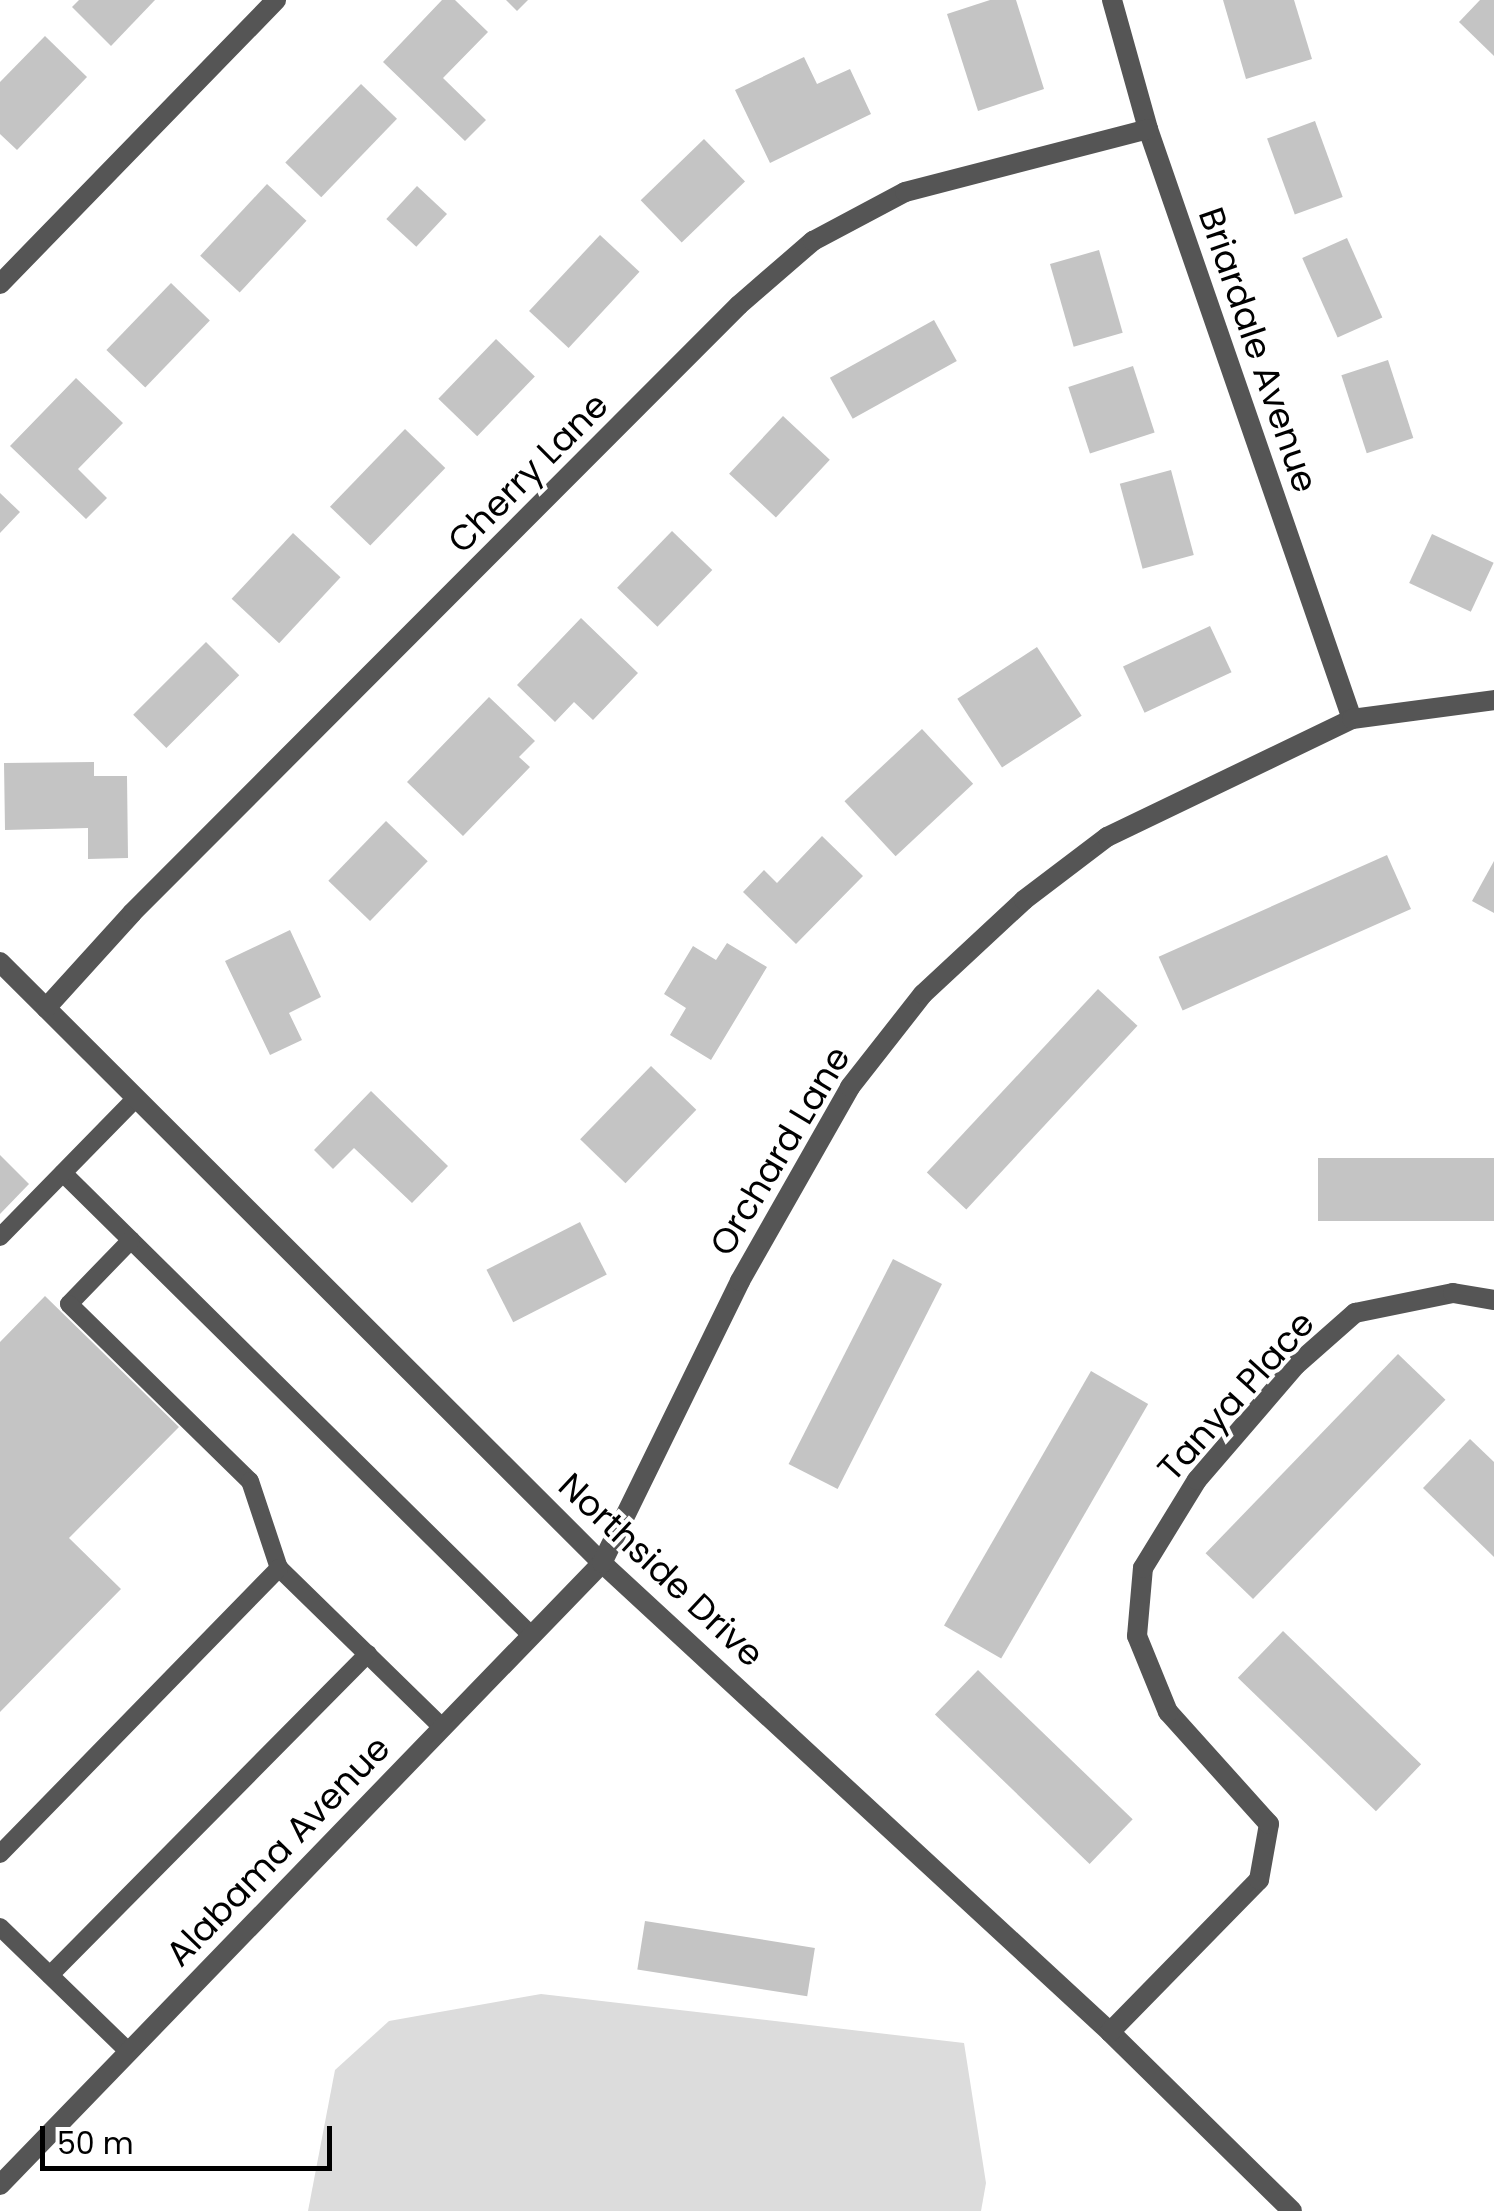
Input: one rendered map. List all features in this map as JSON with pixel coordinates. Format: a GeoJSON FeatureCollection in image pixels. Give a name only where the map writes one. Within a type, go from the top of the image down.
{"type":"FeatureCollection","features":[{"type":"Feature","properties":{"kind":"street"},"geometry":{"type":"LineString","coordinates":[[0,284],[276,0]]}},
{"type":"Feature","properties":{"kind":"street","name":"Briardale Avenue"},"geometry":{"type":"LineString","coordinates":[[1112,0],[1148,129],[1352,719]]}},
{"type":"Feature","properties":{"kind":"street","name":"Cherry Lane"},"geometry":{"type":"LineString","coordinates":[[46,1008],[132,913],[738,305],[813,241],[906,192],[1148,129]]}},
{"type":"Feature","properties":{"kind":"street","name":"Orchard Lane"},"geometry":{"type":"LineString","coordinates":[[602,1563],[740,1281],[850,1087],[923,994],[1024,900],[1106,837],[1352,719],[1494,700]]}},
{"type":"Feature","properties":{"kind":"street","name":"Northside Drive"},"geometry":{"type":"LineString","coordinates":[[0,962],[602,1563],[1110,2032],[1292,2211]]}},
{"type":"Feature","properties":{"kind":"street","name":"Tanya Place"},"geometry":{"type":"LineString","coordinates":[[1110,2032],[1260,1880],[1268,1824],[1168,1712],[1137,1636],[1143,1568],[1197,1480],[1296,1366],[1355,1314],[1454,1292],[1494,1300]]}},
{"type":"Feature","properties":{"kind":"street","name":"Alabama Avenue"},"geometry":{"type":"LineString","coordinates":[[0,2185],[602,1563]]}},
{"type":"Feature","properties":{"kind":"lane"},"geometry":{"type":"LineString","coordinates":[[0,1237],[136,1098]]}},
{"type":"Feature","properties":{"kind":"lane"},"geometry":{"type":"LineString","coordinates":[[63,1173],[532,1636]]}},
{"type":"Feature","properties":{"kind":"lane"},"geometry":{"type":"LineString","coordinates":[[131,1240],[68,1304],[250,1481],[279,1568],[443,1728]]}},
{"type":"Feature","properties":{"kind":"lane"},"geometry":{"type":"LineString","coordinates":[[0,1854],[279,1568]]}},
{"type":"Feature","properties":{"kind":"lane"},"geometry":{"type":"LineString","coordinates":[[50,1975],[368,1654]]}},
{"type":"Feature","properties":{"kind":"lane"},"geometry":{"type":"LineString","coordinates":[[0,1927],[129,2052]]}},
{"type":"Feature","properties":{"kind":"shaded area"},"geometry":{"type":"Polygon","coordinates":[[[541,1994],[964,2043],[986,2183],[981,2211],[308,2211],[335,2070],[389,2021],[541,1994]]]}},
{"type":"Feature","properties":{"kind":"building"},"geometry":{"type":"Polygon","coordinates":[[[79,0],[155,0],[111,46],[72,7],[79,0]]]}},
{"type":"Feature","properties":{"kind":"building"},"geometry":{"type":"Polygon","coordinates":[[[442,0],[455,0],[488,32],[443,78],[486,120],[465,141],[383,62],[442,0]]]}},
{"type":"Feature","properties":{"kind":"building"},"geometry":{"type":"Polygon","coordinates":[[[506,0],[528,0],[517,11],[506,0]]]}},
{"type":"Feature","properties":{"kind":"building"},"geometry":{"type":"Polygon","coordinates":[[[990,0],[1016,0],[1044,89],[978,111],[947,14],[990,0]]]}},
{"type":"Feature","properties":{"kind":"building"},"geometry":{"type":"Polygon","coordinates":[[[1223,0],[1294,0],[1312,59],[1246,79],[1223,0]]]}},
{"type":"Feature","properties":{"kind":"building"},"geometry":{"type":"Polygon","coordinates":[[[1480,0],[1494,0],[1494,56],[1459,22],[1480,0]]]}},
{"type":"Feature","properties":{"kind":"building"},"geometry":{"type":"Polygon","coordinates":[[[45,36],[87,77],[17,150],[0,134],[0,82],[45,36]]]}},
{"type":"Feature","properties":{"kind":"building"},"geometry":{"type":"Polygon","coordinates":[[[804,57],[817,84],[850,69],[871,114],[770,163],[735,90],[804,57]]]}},
{"type":"Feature","properties":{"kind":"building"},"geometry":{"type":"Polygon","coordinates":[[[361,84],[397,119],[321,197],[285,162],[361,84]]]}},
{"type":"Feature","properties":{"kind":"building"},"geometry":{"type":"Polygon","coordinates":[[[1315,121],[1343,197],[1295,215],[1267,138],[1315,121]]]}},
{"type":"Feature","properties":{"kind":"building"},"geometry":{"type":"Polygon","coordinates":[[[704,139],[745,181],[682,243],[641,200],[704,139]]]}},
{"type":"Feature","properties":{"kind":"building"},"geometry":{"type":"Polygon","coordinates":[[[267,184],[306,221],[240,293],[200,256],[267,184]]]}},
{"type":"Feature","properties":{"kind":"building"},"geometry":{"type":"Polygon","coordinates":[[[417,186],[447,214],[416,247],[386,219],[417,186]]]}},
{"type":"Feature","properties":{"kind":"building"},"geometry":{"type":"Polygon","coordinates":[[[600,235],[639,272],[569,348],[529,311],[600,235]]]}},
{"type":"Feature","properties":{"kind":"building"},"geometry":{"type":"Polygon","coordinates":[[[1347,238],[1382,317],[1338,337],[1302,258],[1347,238]]]}},
{"type":"Feature","properties":{"kind":"building"},"geometry":{"type":"Polygon","coordinates":[[[1099,250],[1123,333],[1074,347],[1050,264],[1099,250]]]}},
{"type":"Feature","properties":{"kind":"building"},"geometry":{"type":"Polygon","coordinates":[[[171,283],[210,321],[145,387],[106,350],[171,283]]]}},
{"type":"Feature","properties":{"kind":"building"},"geometry":{"type":"Polygon","coordinates":[[[934,320],[957,361],[853,419],[830,378],[934,320]]]}},
{"type":"Feature","properties":{"kind":"building"},"geometry":{"type":"Polygon","coordinates":[[[496,339],[535,377],[477,436],[438,399],[496,339]]]}},
{"type":"Feature","properties":{"kind":"building"},"geometry":{"type":"Polygon","coordinates":[[[1388,360],[1413,438],[1367,453],[1341,375],[1388,360]]]}},
{"type":"Feature","properties":{"kind":"building"},"geometry":{"type":"Polygon","coordinates":[[[1133,366],[1155,433],[1090,454],[1068,387],[1133,366]]]}},
{"type":"Feature","properties":{"kind":"building"},"geometry":{"type":"Polygon","coordinates":[[[76,378],[123,423],[78,469],[107,498],[86,519],[10,446],[76,378]]]}},
{"type":"Feature","properties":{"kind":"building"},"geometry":{"type":"Polygon","coordinates":[[[783,416],[830,460],[776,517],[729,474],[783,416]]]}},
{"type":"Feature","properties":{"kind":"building"},"geometry":{"type":"Polygon","coordinates":[[[405,429],[445,468],[370,546],[330,507],[405,429]]]}},
{"type":"Feature","properties":{"kind":"building"},"geometry":{"type":"Polygon","coordinates":[[[1171,470],[1194,555],[1143,569],[1120,484],[1171,470]]]}},
{"type":"Feature","properties":{"kind":"building"},"geometry":{"type":"Polygon","coordinates":[[[0,493],[20,512],[0,533],[0,493]]]}},
{"type":"Feature","properties":{"kind":"building"},"geometry":{"type":"Polygon","coordinates":[[[672,531],[712,570],[657,627],[617,588],[672,531]]]}},
{"type":"Feature","properties":{"kind":"building"},"geometry":{"type":"Polygon","coordinates":[[[293,533],[341,577],[279,643],[232,599],[293,533]]]}},
{"type":"Feature","properties":{"kind":"building"},"geometry":{"type":"Polygon","coordinates":[[[1432,534],[1494,563],[1471,612],[1409,583],[1432,534]]]}},
{"type":"Feature","properties":{"kind":"building"},"geometry":{"type":"Polygon","coordinates":[[[581,618],[638,673],[593,720],[574,702],[555,722],[517,685],[581,618]]]}},
{"type":"Feature","properties":{"kind":"building"},"geometry":{"type":"Polygon","coordinates":[[[1210,626],[1232,672],[1145,713],[1123,667],[1210,626]]]}},
{"type":"Feature","properties":{"kind":"building"},"geometry":{"type":"Polygon","coordinates":[[[206,642],[239,675],[166,748],[133,715],[206,642]]]}},
{"type":"Feature","properties":{"kind":"building"},"geometry":{"type":"Polygon","coordinates":[[[1037,647],[1082,716],[1002,768],[957,699],[1037,647]]]}},
{"type":"Feature","properties":{"kind":"building"},"geometry":{"type":"Polygon","coordinates":[[[489,697],[535,741],[519,757],[530,767],[463,836],[407,782],[489,697]]]}},
{"type":"Feature","properties":{"kind":"building"},"geometry":{"type":"Polygon","coordinates":[[[922,729],[973,784],[896,856],[844,801],[922,729]]]}},
{"type":"Feature","properties":{"kind":"building"},"geometry":{"type":"Polygon","coordinates":[[[94,762],[94,776],[127,776],[128,858],[88,859],[88,828],[5,830],[4,763],[94,762]]]}},
{"type":"Feature","properties":{"kind":"building"},"geometry":{"type":"Polygon","coordinates":[[[386,821],[428,861],[370,921],[328,881],[386,821]]]}},
{"type":"Feature","properties":{"kind":"building"},"geometry":{"type":"Polygon","coordinates":[[[822,836],[863,876],[796,944],[743,892],[764,870],[777,883],[822,836]]]}},
{"type":"Feature","properties":{"kind":"building"},"geometry":{"type":"Polygon","coordinates":[[[1387,855],[1411,909],[1183,1011],[1159,957],[1387,855]]]}},
{"type":"Feature","properties":{"kind":"building"},"geometry":{"type":"Polygon","coordinates":[[[1494,861],[1494,913],[1472,901],[1494,861]]]}},
{"type":"Feature","properties":{"kind":"building"},"geometry":{"type":"Polygon","coordinates":[[[290,930],[321,997],[289,1013],[302,1040],[270,1055],[225,961],[290,930]]]}},
{"type":"Feature","properties":{"kind":"building"},"geometry":{"type":"Polygon","coordinates":[[[727,943],[767,967],[711,1060],[670,1035],[686,1008],[664,994],[693,946],[716,960],[727,943]]]}},
{"type":"Feature","properties":{"kind":"building"},"geometry":{"type":"Polygon","coordinates":[[[1098,989],[1137,1026],[966,1209],[927,1173],[1098,989]]]}},
{"type":"Feature","properties":{"kind":"building"},"geometry":{"type":"Polygon","coordinates":[[[651,1066],[696,1110],[625,1183],[580,1139],[651,1066]]]}},
{"type":"Feature","properties":{"kind":"building"},"geometry":{"type":"Polygon","coordinates":[[[371,1091],[448,1166],[412,1203],[354,1148],[333,1169],[314,1150],[371,1091]]]}},
{"type":"Feature","properties":{"kind":"building"},"geometry":{"type":"Polygon","coordinates":[[[0,1155],[29,1184],[0,1214],[0,1155]]]}},
{"type":"Feature","properties":{"kind":"building"},"geometry":{"type":"Polygon","coordinates":[[[1318,1158],[1494,1158],[1494,1221],[1318,1221],[1318,1158]]]}},
{"type":"Feature","properties":{"kind":"building"},"geometry":{"type":"Polygon","coordinates":[[[580,1222],[607,1275],[513,1322],[486,1270],[580,1222]]]}},
{"type":"Feature","properties":{"kind":"building"},"geometry":{"type":"Polygon","coordinates":[[[893,1259],[942,1284],[838,1489],[789,1464],[893,1259]]]}},
{"type":"Feature","properties":{"kind":"building"},"geometry":{"type":"Polygon","coordinates":[[[45,1296],[179,1427],[69,1538],[121,1589],[0,1712],[0,1342],[45,1296]]]}},
{"type":"Feature","properties":{"kind":"building"},"geometry":{"type":"Polygon","coordinates":[[[1398,1354],[1445,1400],[1253,1599],[1206,1553],[1398,1354]]]}},
{"type":"Feature","properties":{"kind":"building"},"geometry":{"type":"Polygon","coordinates":[[[1091,1371],[1148,1404],[1001,1659],[944,1626],[1091,1371]]]}},
{"type":"Feature","properties":{"kind":"building"},"geometry":{"type":"Polygon","coordinates":[[[1470,1439],[1494,1462],[1494,1557],[1423,1488],[1470,1439]]]}},
{"type":"Feature","properties":{"kind":"building"},"geometry":{"type":"Polygon","coordinates":[[[1283,1631],[1421,1764],[1376,1811],[1238,1678],[1283,1631]]]}},
{"type":"Feature","properties":{"kind":"building"},"geometry":{"type":"Polygon","coordinates":[[[978,1670],[1133,1819],[1090,1864],[935,1715],[978,1670]]]}},
{"type":"Feature","properties":{"kind":"building"},"geometry":{"type":"Polygon","coordinates":[[[645,1921],[815,1948],[807,1996],[637,1969],[645,1921]]]}}]}
